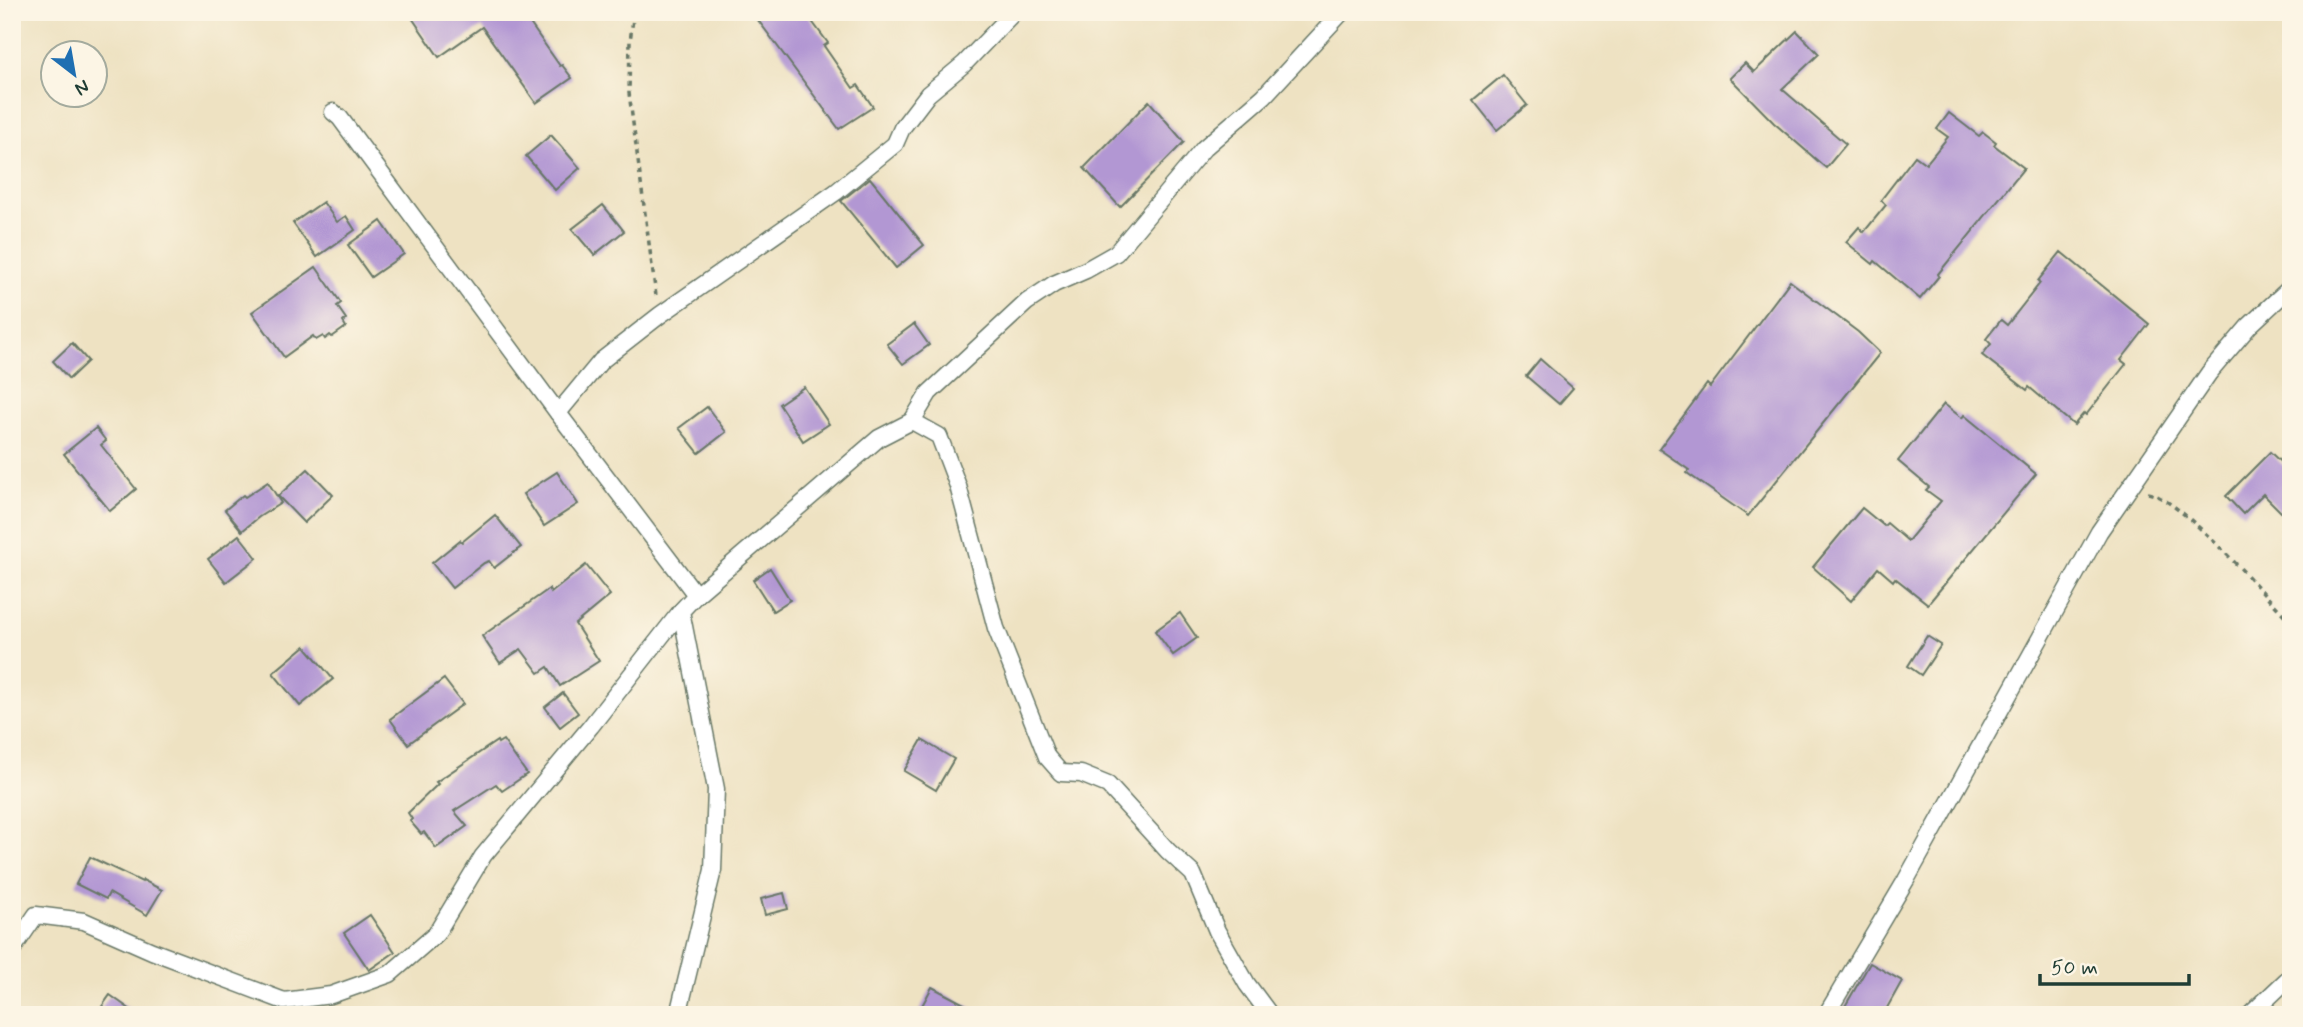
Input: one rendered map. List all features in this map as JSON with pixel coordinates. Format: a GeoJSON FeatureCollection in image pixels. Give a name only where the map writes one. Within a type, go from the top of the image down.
{"type":"FeatureCollection","features":[{"type":"Feature","properties":{"kind":"street"},"geometry":{"type":"LineString","coordinates":[[558,413],[601,360],[660,315],[836,192],[895,144],[902,128],[928,94],[964,64],[1014,12]]}},
{"type":"Feature","properties":{"kind":"street"},"geometry":{"type":"LineString","coordinates":[[12,950],[36,915],[84,921],[152,951],[284,1002],[331,995],[390,974],[436,934],[483,856],[696,595],[880,438],[912,421],[929,393],[1027,302],[1054,284],[1116,253],[1204,148],[1264,96],[1342,12]]}},
{"type":"Feature","properties":{"kind":"street"},"geometry":{"type":"LineString","coordinates":[[333,112],[696,595]]}},
{"type":"Feature","properties":{"kind":"street"},"geometry":{"type":"LineString","coordinates":[[1826,1015],[1906,880],[2099,532],[2209,373],[2249,326],[2288,294]]}},
{"type":"Feature","properties":{"kind":"street"},"geometry":{"type":"LineString","coordinates":[[912,421],[939,436],[958,486],[996,628],[1047,757],[1061,773],[1081,774],[1108,785],[1193,874],[1217,932],[1270,1015]]}},
{"type":"Feature","properties":{"kind":"street"},"geometry":{"type":"LineString","coordinates":[[678,1015],[713,870],[716,789],[681,611]]}},
{"type":"Feature","properties":{"kind":"street"},"geometry":{"type":"LineString","coordinates":[[2250,1015],[2291,976]]}},
{"type":"Feature","properties":{"kind":"street"},"geometry":{"type":"LineString","coordinates":[[275,998],[277,1015]]}},
{"type":"Feature","properties":{"kind":"path"},"geometry":{"type":"LineString","coordinates":[[635,12],[630,41],[629,93],[652,276],[660,315]]}},
{"type":"Feature","properties":{"kind":"path"},"geometry":{"type":"LineString","coordinates":[[2128,489],[2156,494],[2197,525],[2291,622]]}},
{"type":"Feature","properties":{"kind":"building"},"geometry":{"type":"Polygon","coordinates":[[[408,12],[522,12],[560,66],[562,65],[572,78],[536,103],[482,27],[439,57],[408,12]]]}},
{"type":"Feature","properties":{"kind":"building"},"geometry":{"type":"Polygon","coordinates":[[[752,12],[805,12],[828,43],[824,46],[853,88],[858,85],[873,107],[839,129],[752,12]]]}},
{"type":"Feature","properties":{"kind":"building"},"geometry":{"type":"Polygon","coordinates":[[[1797,31],[1819,54],[1782,89],[1846,144],[1826,168],[1774,123],[1730,78],[1745,63],[1754,72],[1797,31]]]}},
{"type":"Feature","properties":{"kind":"building"},"geometry":{"type":"Polygon","coordinates":[[[1503,75],[1527,105],[1497,130],[1473,100],[1503,75]]]}},
{"type":"Feature","properties":{"kind":"building"},"geometry":{"type":"Polygon","coordinates":[[[1149,101],[1184,142],[1120,207],[1084,168],[1149,101]]]}},
{"type":"Feature","properties":{"kind":"building"},"geometry":{"type":"Polygon","coordinates":[[[1949,113],[1979,136],[1983,132],[1996,142],[1994,145],[2024,168],[1920,299],[1875,261],[1873,264],[1846,242],[1859,227],[1864,232],[1886,205],[1881,200],[1915,156],[1926,164],[1948,137],[1937,129],[1949,113]]]}},
{"type":"Feature","properties":{"kind":"building"},"geometry":{"type":"Polygon","coordinates":[[[551,135],[580,168],[555,190],[526,156],[551,135]]]}},
{"type":"Feature","properties":{"kind":"building"},"geometry":{"type":"Polygon","coordinates":[[[870,178],[924,245],[896,268],[841,201],[870,178]]]}},
{"type":"Feature","properties":{"kind":"building"},"geometry":{"type":"Polygon","coordinates":[[[323,202],[337,222],[346,216],[355,230],[317,257],[293,223],[323,202]]]}},
{"type":"Feature","properties":{"kind":"building"},"geometry":{"type":"Polygon","coordinates":[[[603,205],[624,231],[594,255],[572,229],[603,205]]]}},
{"type":"Feature","properties":{"kind":"building"},"geometry":{"type":"Polygon","coordinates":[[[381,221],[404,254],[371,277],[348,245],[381,221]]]}},
{"type":"Feature","properties":{"kind":"building"},"geometry":{"type":"Polygon","coordinates":[[[2061,252],[2149,324],[2121,360],[2126,364],[2086,415],[2084,413],[2074,425],[2029,387],[2027,390],[1982,355],[1991,344],[1986,339],[2001,320],[2007,325],[2061,252]]]}},
{"type":"Feature","properties":{"kind":"building"},"geometry":{"type":"Polygon","coordinates":[[[316,267],[341,303],[337,306],[346,319],[343,322],[346,327],[325,339],[323,336],[316,340],[313,336],[284,357],[252,312],[316,267]]]}},
{"type":"Feature","properties":{"kind":"building"},"geometry":{"type":"Polygon","coordinates":[[[1790,281],[1858,332],[1880,353],[1748,516],[1687,473],[1689,470],[1659,449],[1707,384],[1710,387],[1790,281]]]}},
{"type":"Feature","properties":{"kind":"building"},"geometry":{"type":"Polygon","coordinates":[[[914,324],[929,345],[903,364],[887,344],[914,324]]]}},
{"type":"Feature","properties":{"kind":"building"},"geometry":{"type":"Polygon","coordinates":[[[72,343],[88,361],[69,379],[53,361],[72,343]]]}},
{"type":"Feature","properties":{"kind":"building"},"geometry":{"type":"Polygon","coordinates":[[[1540,359],[1573,388],[1559,404],[1526,376],[1540,359]]]}},
{"type":"Feature","properties":{"kind":"building"},"geometry":{"type":"Polygon","coordinates":[[[804,387],[829,424],[803,441],[779,404],[804,387]]]}},
{"type":"Feature","properties":{"kind":"building"},"geometry":{"type":"Polygon","coordinates":[[[1944,404],[1962,418],[1964,415],[2036,474],[1928,604],[1878,568],[1851,601],[1813,567],[1862,508],[1884,526],[1887,523],[1908,541],[1941,501],[1926,490],[1929,487],[1898,461],[1944,404]]]}},
{"type":"Feature","properties":{"kind":"building"},"geometry":{"type":"Polygon","coordinates":[[[707,407],[726,432],[699,453],[679,428],[707,407]]]}},
{"type":"Feature","properties":{"kind":"building"},"geometry":{"type":"Polygon","coordinates":[[[96,428],[106,441],[101,445],[136,489],[110,511],[64,454],[96,428]]]}},
{"type":"Feature","properties":{"kind":"building"},"geometry":{"type":"Polygon","coordinates":[[[2270,452],[2291,472],[2291,522],[2263,494],[2243,514],[2226,496],[2270,452]]]}},
{"type":"Feature","properties":{"kind":"building"},"geometry":{"type":"Polygon","coordinates":[[[308,469],[333,495],[304,523],[278,496],[308,469]]]}},
{"type":"Feature","properties":{"kind":"building"},"geometry":{"type":"Polygon","coordinates":[[[557,472],[578,504],[544,526],[523,494],[557,472]]]}},
{"type":"Feature","properties":{"kind":"building"},"geometry":{"type":"Polygon","coordinates":[[[268,482],[281,503],[242,531],[225,510],[243,495],[245,497],[268,482]]]}},
{"type":"Feature","properties":{"kind":"building"},"geometry":{"type":"Polygon","coordinates":[[[495,515],[521,547],[494,568],[489,561],[484,563],[452,588],[432,563],[495,515]]]}},
{"type":"Feature","properties":{"kind":"building"},"geometry":{"type":"Polygon","coordinates":[[[239,535],[257,558],[226,582],[208,559],[239,535]]]}},
{"type":"Feature","properties":{"kind":"building"},"geometry":{"type":"Polygon","coordinates":[[[586,565],[610,595],[575,624],[599,661],[560,686],[548,667],[539,673],[521,649],[500,663],[482,636],[549,589],[551,593],[586,565]]]}},
{"type":"Feature","properties":{"kind":"building"},"geometry":{"type":"Polygon","coordinates":[[[770,568],[790,600],[773,611],[753,580],[770,568]]]}},
{"type":"Feature","properties":{"kind":"building"},"geometry":{"type":"Polygon","coordinates":[[[1180,613],[1197,638],[1173,655],[1155,631],[1180,613]]]}},
{"type":"Feature","properties":{"kind":"building"},"geometry":{"type":"Polygon","coordinates":[[[1927,636],[1941,645],[1921,675],[1908,666],[1927,636]]]}},
{"type":"Feature","properties":{"kind":"building"},"geometry":{"type":"Polygon","coordinates":[[[305,646],[333,679],[300,706],[273,673],[305,646]]]}},
{"type":"Feature","properties":{"kind":"building"},"geometry":{"type":"Polygon","coordinates":[[[444,679],[463,704],[408,744],[390,719],[444,679]]]}},
{"type":"Feature","properties":{"kind":"building"},"geometry":{"type":"Polygon","coordinates":[[[563,693],[578,713],[560,727],[545,707],[563,693]]]}},
{"type":"Feature","properties":{"kind":"building"},"geometry":{"type":"Polygon","coordinates":[[[503,740],[527,774],[502,791],[496,784],[454,811],[467,826],[436,848],[424,832],[421,834],[410,821],[412,819],[408,813],[438,784],[436,782],[497,741],[498,743],[503,740]]]}},
{"type":"Feature","properties":{"kind":"building"},"geometry":{"type":"Polygon","coordinates":[[[922,740],[954,759],[936,790],[904,771],[922,740]]]}},
{"type":"Feature","properties":{"kind":"building"},"geometry":{"type":"Polygon","coordinates":[[[90,857],[162,890],[147,915],[109,893],[106,899],[76,884],[90,857]]]}},
{"type":"Feature","properties":{"kind":"building"},"geometry":{"type":"Polygon","coordinates":[[[784,893],[788,909],[765,915],[761,899],[784,893]]]}},
{"type":"Feature","properties":{"kind":"building"},"geometry":{"type":"Polygon","coordinates":[[[370,915],[395,952],[369,970],[344,933],[370,915]]]}},
{"type":"Feature","properties":{"kind":"building"},"geometry":{"type":"Polygon","coordinates":[[[1870,963],[1902,981],[1883,1015],[1840,1015],[1870,963]]]}},
{"type":"Feature","properties":{"kind":"building"},"geometry":{"type":"Polygon","coordinates":[[[932,987],[985,1015],[917,1015],[932,987]]]}},
{"type":"Feature","properties":{"kind":"building"},"geometry":{"type":"Polygon","coordinates":[[[110,995],[138,1015],[96,1015],[110,995]]]}}]}
